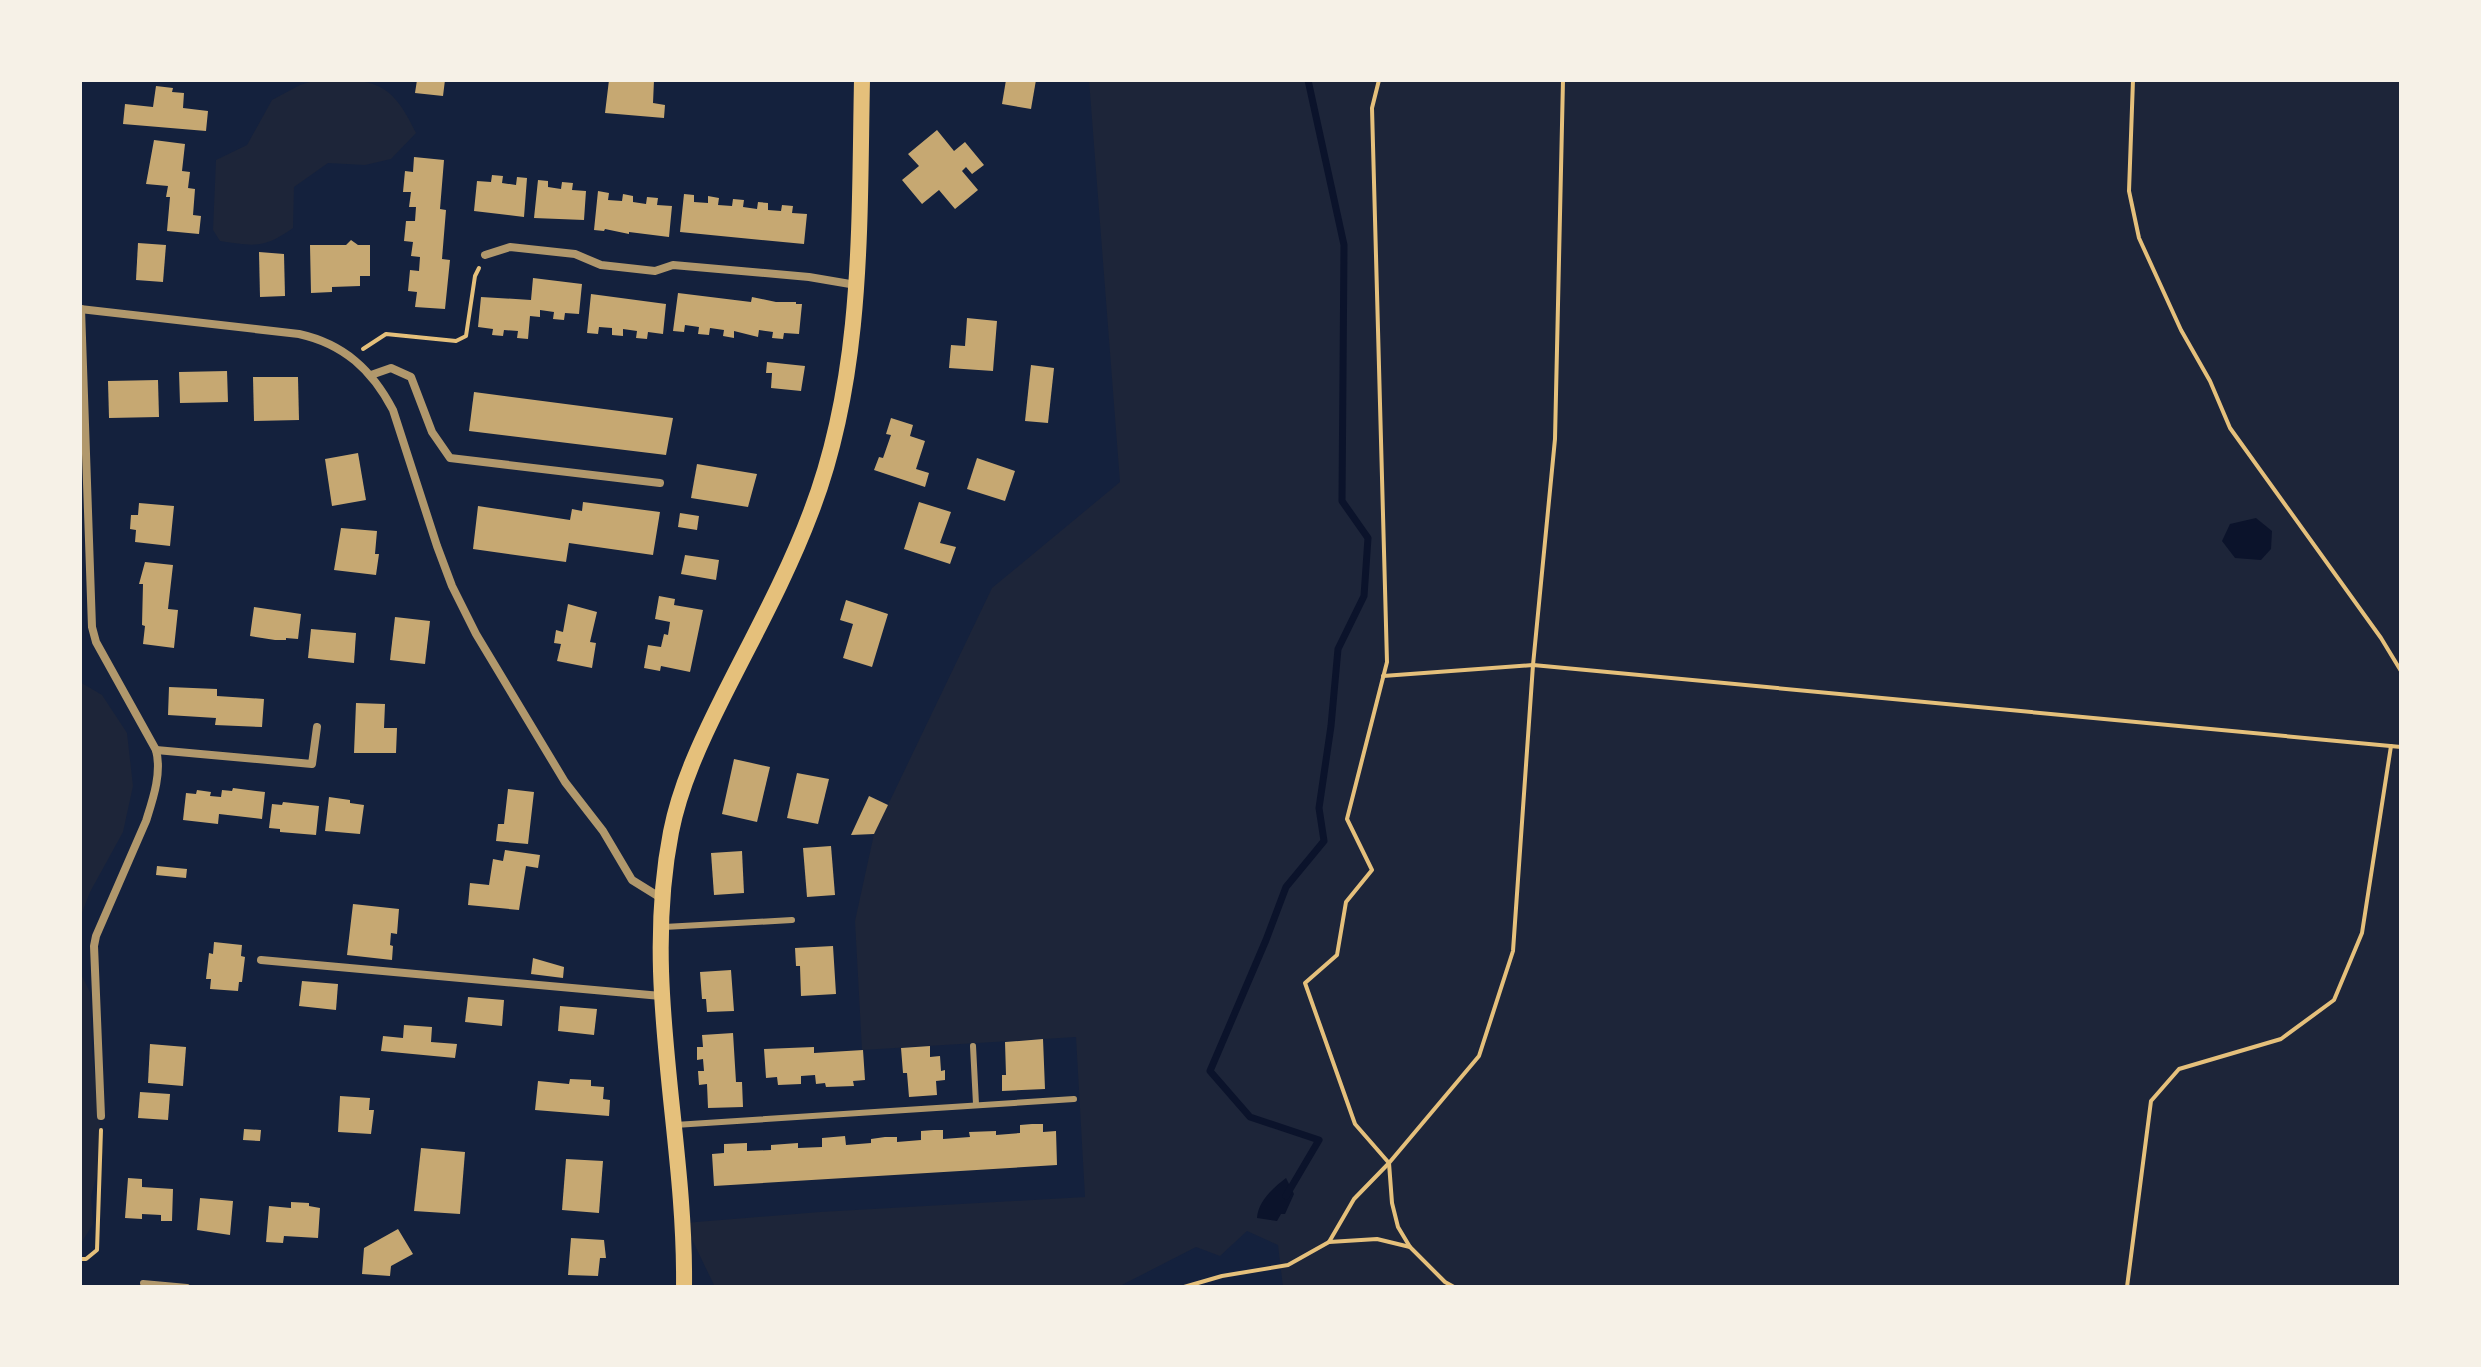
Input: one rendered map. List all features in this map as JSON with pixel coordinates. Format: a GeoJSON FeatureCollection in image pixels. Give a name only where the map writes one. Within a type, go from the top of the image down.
{"type":"FeatureCollection","features":[{"type":"Feature","properties":{"kind":"main road"},"geometry":{"type":"LineString","coordinates":[[684,1287],[684,1218],[661,996],[661,898],[672,827],[689,773],[800,539],[824,475],[844,402],[857,285],[862,80]]}},
{"type":"Feature","properties":{"kind":"street"},"geometry":{"type":"LineString","coordinates":[[485,255],[510,247],[575,254],[601,265],[615,267],[655,271],[673,265],[809,277],[857,285]]}},
{"type":"Feature","properties":{"kind":"street"},"geometry":{"type":"LineString","coordinates":[[101,1116],[94,946],[152,802],[158,769],[156,750],[96,642],[92,627],[81,309],[299,334],[334,345],[371,375],[393,410],[437,546],[452,586],[476,634],[565,782],[603,831],[632,880],[661,898]]}},
{"type":"Feature","properties":{"kind":"street"},"geometry":{"type":"LineString","coordinates":[[371,375],[391,368],[411,377],[432,432],[450,458],[660,483]]}},
{"type":"Feature","properties":{"kind":"street"},"geometry":{"type":"LineString","coordinates":[[156,750],[312,764],[317,727]]}},
{"type":"Feature","properties":{"kind":"street"},"geometry":{"type":"LineString","coordinates":[[261,960],[661,996]]}},
{"type":"Feature","properties":{"kind":"lane"},"geometry":{"type":"LineString","coordinates":[[660,928],[792,920]]}},
{"type":"Feature","properties":{"kind":"lane"},"geometry":{"type":"LineString","coordinates":[[973,1046],[976,1104]]}},
{"type":"Feature","properties":{"kind":"lane"},"geometry":{"type":"LineString","coordinates":[[675,1125],[1074,1099]]}},
{"type":"Feature","properties":{"kind":"lane"},"geometry":{"type":"LineString","coordinates":[[143,1283],[187,1287]]}},
{"type":"Feature","properties":{"kind":"path"},"geometry":{"type":"LineString","coordinates":[[1379,80],[1372,108],[1387,662],[1347,819],[1372,870],[1346,902],[1337,955],[1305,983],[1355,1124],[1389,1163],[1392,1203],[1398,1227],[1410,1247],[1454,1287]]}},
{"type":"Feature","properties":{"kind":"path"},"geometry":{"type":"LineString","coordinates":[[1329,1242],[1354,1199],[1389,1163],[1479,1056],[1513,951],[1533,665],[1555,439],[1563,80]]}},
{"type":"Feature","properties":{"kind":"path"},"geometry":{"type":"LineString","coordinates":[[2133,80],[2129,191],[2139,238],[2230,428],[2381,638],[2401,671]]}},
{"type":"Feature","properties":{"kind":"path"},"geometry":{"type":"LineString","coordinates":[[351,356],[386,334],[456,341],[466,336],[475,276],[485,255]]}},
{"type":"Feature","properties":{"kind":"path"},"geometry":{"type":"LineString","coordinates":[[1383,676],[1533,665],[2401,747]]}},
{"type":"Feature","properties":{"kind":"path"},"geometry":{"type":"LineString","coordinates":[[2127,1287],[2151,1101],[2179,1069],[2281,1039],[2334,1000],[2362,933],[2391,746]]}},
{"type":"Feature","properties":{"kind":"path"},"geometry":{"type":"LineString","coordinates":[[80,1259],[86,1259],[97,1250],[101,1116]]}},
{"type":"Feature","properties":{"kind":"path"},"geometry":{"type":"LineString","coordinates":[[1184,1287],[1222,1276],[1288,1265],[1329,1242],[1377,1239],[1410,1247]]}},
{"type":"Feature","properties":{"kind":"shaded area"},"geometry":{"type":"Polygon","coordinates":[[[317,80],[366,82],[378,86],[397,102],[416,133],[391,159],[365,165],[328,163],[294,187],[293,228],[274,240],[258,244],[220,241],[213,230],[216,160],[247,145],[272,100],[317,80]]]}},
{"type":"Feature","properties":{"kind":"shaded area"},"geometry":{"type":"Polygon","coordinates":[[[1089,80],[2401,80],[2401,1287],[1283,1287],[1278,1245],[1247,1231],[1220,1256],[1196,1247],[1118,1287],[715,1287],[684,1223],[1085,1197],[1076,1037],[862,1050],[855,921],[874,834],[992,588],[1120,482],[1089,80]]]}},
{"type":"Feature","properties":{"kind":"shaded area"},"geometry":{"type":"Polygon","coordinates":[[[2256,518],[2272,531],[2271,549],[2261,560],[2235,558],[2222,541],[2230,524],[2256,518]]]}},
{"type":"Feature","properties":{"kind":"shaded area"},"geometry":{"type":"Polygon","coordinates":[[[80,682],[102,695],[127,733],[133,786],[123,832],[90,892],[80,918],[80,682]]]}},
{"type":"Feature","properties":{"kind":"shaded area"},"geometry":{"type":"Polygon","coordinates":[[[80,972],[90,992],[92,1050],[103,1153],[91,1196],[93,1224],[80,1245],[80,972]]]}},
{"type":"Feature","properties":{"kind":"shaded area"},"geometry":{"type":"Polygon","coordinates":[[[1286,1178],[1294,1194],[1285,1214],[1281,1214],[1277,1221],[1257,1218],[1263,1201],[1286,1178]]]}},
{"type":"Feature","properties":{"kind":"building"},"geometry":{"type":"Polygon","coordinates":[[[417,80],[445,80],[443,96],[415,93],[417,80]]]}},
{"type":"Feature","properties":{"kind":"building"},"geometry":{"type":"Polygon","coordinates":[[[609,80],[654,80],[653,103],[665,105],[664,118],[605,113],[609,80]]]}},
{"type":"Feature","properties":{"kind":"building"},"geometry":{"type":"Polygon","coordinates":[[[1006,80],[1036,80],[1031,109],[1002,104],[1006,80]]]}},
{"type":"Feature","properties":{"kind":"building"},"geometry":{"type":"Polygon","coordinates":[[[156,86],[184,93],[183,108],[208,111],[206,131],[123,124],[125,104],[153,107],[156,86]]]}},
{"type":"Feature","properties":{"kind":"building"},"geometry":{"type":"Polygon","coordinates":[[[937,130],[954,151],[965,142],[984,165],[972,174],[966,167],[962,171],[978,190],[955,209],[939,190],[922,204],[902,180],[919,166],[908,154],[937,130]]]}},
{"type":"Feature","properties":{"kind":"building"},"geometry":{"type":"Polygon","coordinates":[[[154,140],[185,144],[182,171],[190,172],[188,188],[195,189],[193,215],[201,216],[199,234],[167,231],[168,186],[146,184],[154,140]]]}},
{"type":"Feature","properties":{"kind":"building"},"geometry":{"type":"Polygon","coordinates":[[[414,157],[444,160],[440,209],[446,210],[442,259],[450,260],[445,309],[415,307],[417,292],[408,291],[410,270],[419,271],[420,257],[411,256],[413,242],[404,241],[406,221],[415,221],[416,207],[409,207],[411,192],[403,192],[405,171],[413,172],[414,157]]]}},
{"type":"Feature","properties":{"kind":"building"},"geometry":{"type":"Polygon","coordinates":[[[492,175],[503,176],[502,183],[516,185],[517,177],[527,178],[524,217],[474,211],[477,181],[491,182],[492,175]]]}},
{"type":"Feature","properties":{"kind":"building"},"geometry":{"type":"Polygon","coordinates":[[[538,180],[548,181],[548,187],[561,189],[562,182],[573,183],[572,190],[586,191],[584,220],[534,218],[538,180]]]}},
{"type":"Feature","properties":{"kind":"building"},"geometry":{"type":"Polygon","coordinates":[[[598,191],[609,193],[608,200],[622,201],[623,194],[633,196],[633,202],[646,204],[647,197],[658,198],[657,205],[672,206],[669,237],[594,230],[598,191]]]}},
{"type":"Feature","properties":{"kind":"building"},"geometry":{"type":"Polygon","coordinates":[[[684,194],[694,195],[694,202],[708,203],[708,196],[719,198],[718,205],[732,206],[733,199],[744,200],[743,207],[757,209],[758,202],[768,203],[768,210],[781,211],[782,205],[793,206],[792,213],[807,214],[804,244],[680,232],[684,194]]]}},
{"type":"Feature","properties":{"kind":"building"},"geometry":{"type":"Polygon","coordinates":[[[351,240],[358,245],[370,245],[370,276],[360,276],[360,286],[332,287],[332,292],[311,293],[310,245],[346,245],[351,240]]]}},
{"type":"Feature","properties":{"kind":"building"},"geometry":{"type":"Polygon","coordinates":[[[138,243],[166,245],[163,282],[136,280],[138,243]]]}},
{"type":"Feature","properties":{"kind":"building"},"geometry":{"type":"Polygon","coordinates":[[[259,252],[284,254],[285,296],[260,297],[259,252]]]}},
{"type":"Feature","properties":{"kind":"building"},"geometry":{"type":"Polygon","coordinates":[[[533,278],[582,284],[579,314],[565,313],[564,320],[553,319],[554,312],[540,310],[540,317],[530,316],[528,339],[517,338],[518,331],[504,330],[503,336],[492,335],[493,329],[478,327],[481,297],[531,300],[533,278]]]}},
{"type":"Feature","properties":{"kind":"building"},"geometry":{"type":"Polygon","coordinates":[[[678,293],[751,302],[752,297],[802,304],[799,334],[784,333],[783,339],[772,338],[773,332],[759,330],[758,337],[734,331],[734,338],[723,336],[724,330],[710,328],[709,335],[698,334],[699,327],[685,325],[684,332],[673,331],[678,293]]]}},
{"type":"Feature","properties":{"kind":"building"},"geometry":{"type":"Polygon","coordinates":[[[591,294],[666,304],[663,334],[648,332],[647,339],[636,338],[637,331],[623,329],[623,336],[612,335],[612,328],[599,327],[598,334],[587,333],[591,294]]]}},
{"type":"Feature","properties":{"kind":"building"},"geometry":{"type":"Polygon","coordinates":[[[967,318],[997,321],[993,371],[949,368],[951,345],[965,346],[967,318]]]}},
{"type":"Feature","properties":{"kind":"building"},"geometry":{"type":"Polygon","coordinates":[[[767,362],[805,366],[801,391],[771,388],[772,373],[766,373],[767,362]]]}},
{"type":"Feature","properties":{"kind":"building"},"geometry":{"type":"Polygon","coordinates":[[[1031,365],[1054,368],[1048,423],[1025,421],[1031,365]]]}},
{"type":"Feature","properties":{"kind":"building"},"geometry":{"type":"Polygon","coordinates":[[[227,371],[228,402],[180,403],[179,372],[227,371]]]}},
{"type":"Feature","properties":{"kind":"building"},"geometry":{"type":"Polygon","coordinates":[[[253,377],[298,377],[299,420],[254,421],[253,377]]]}},
{"type":"Feature","properties":{"kind":"building"},"geometry":{"type":"Polygon","coordinates":[[[158,380],[159,417],[109,418],[108,381],[158,380]]]}},
{"type":"Feature","properties":{"kind":"building"},"geometry":{"type":"Polygon","coordinates":[[[474,392],[673,418],[666,455],[469,431],[474,392]]]}},
{"type":"Feature","properties":{"kind":"building"},"geometry":{"type":"Polygon","coordinates":[[[891,418],[913,425],[910,436],[925,441],[916,469],[929,473],[925,487],[874,470],[879,457],[883,458],[891,435],[886,434],[891,418]]]}},
{"type":"Feature","properties":{"kind":"building"},"geometry":{"type":"Polygon","coordinates":[[[358,453],[366,500],[332,506],[325,459],[358,453]]]}},
{"type":"Feature","properties":{"kind":"building"},"geometry":{"type":"Polygon","coordinates":[[[977,458],[1015,471],[1005,501],[967,489],[977,458]]]}},
{"type":"Feature","properties":{"kind":"building"},"geometry":{"type":"Polygon","coordinates":[[[697,464],[757,474],[748,507],[691,498],[697,464]]]}},
{"type":"Feature","properties":{"kind":"building"},"geometry":{"type":"Polygon","coordinates":[[[583,502],[660,512],[653,555],[569,543],[566,562],[473,549],[478,506],[570,520],[572,509],[582,511],[583,502]]]}},
{"type":"Feature","properties":{"kind":"building"},"geometry":{"type":"Polygon","coordinates":[[[919,502],[951,512],[940,543],[956,547],[950,564],[904,549],[919,502]]]}},
{"type":"Feature","properties":{"kind":"building"},"geometry":{"type":"Polygon","coordinates":[[[139,503],[174,506],[170,546],[135,542],[136,530],[130,529],[131,515],[138,515],[139,503]]]}},
{"type":"Feature","properties":{"kind":"building"},"geometry":{"type":"Polygon","coordinates":[[[680,513],[699,516],[697,530],[678,527],[680,513]]]}},
{"type":"Feature","properties":{"kind":"building"},"geometry":{"type":"Polygon","coordinates":[[[341,528],[377,531],[375,554],[379,554],[376,575],[334,570],[341,528]]]}},
{"type":"Feature","properties":{"kind":"building"},"geometry":{"type":"Polygon","coordinates":[[[685,555],[719,560],[716,580],[681,574],[685,555]]]}},
{"type":"Feature","properties":{"kind":"building"},"geometry":{"type":"Polygon","coordinates":[[[145,562],[173,565],[168,609],[178,610],[174,648],[143,644],[143,584],[139,584],[145,562]]]}},
{"type":"Feature","properties":{"kind":"building"},"geometry":{"type":"Polygon","coordinates":[[[659,596],[675,599],[674,605],[703,610],[690,672],[661,666],[660,671],[644,668],[648,645],[661,647],[664,634],[668,635],[670,622],[655,619],[659,596]]]}},
{"type":"Feature","properties":{"kind":"building"},"geometry":{"type":"Polygon","coordinates":[[[846,600],[888,614],[872,667],[843,658],[853,624],[840,620],[846,600]]]}},
{"type":"Feature","properties":{"kind":"building"},"geometry":{"type":"Polygon","coordinates":[[[568,604],[597,612],[590,642],[596,643],[592,668],[557,661],[561,644],[554,643],[556,630],[563,632],[568,604]]]}},
{"type":"Feature","properties":{"kind":"building"},"geometry":{"type":"Polygon","coordinates":[[[254,607],[301,614],[298,639],[275,640],[250,636],[254,607]]]}},
{"type":"Feature","properties":{"kind":"building"},"geometry":{"type":"Polygon","coordinates":[[[395,617],[430,621],[425,664],[390,660],[395,617]]]}},
{"type":"Feature","properties":{"kind":"building"},"geometry":{"type":"Polygon","coordinates":[[[311,629],[356,633],[354,663],[308,658],[311,629]]]}},
{"type":"Feature","properties":{"kind":"building"},"geometry":{"type":"Polygon","coordinates":[[[169,687],[217,689],[217,696],[264,699],[262,727],[215,725],[216,718],[168,715],[169,687]]]}},
{"type":"Feature","properties":{"kind":"building"},"geometry":{"type":"Polygon","coordinates":[[[356,703],[385,704],[384,728],[397,728],[396,753],[354,753],[356,703]]]}},
{"type":"Feature","properties":{"kind":"building"},"geometry":{"type":"Polygon","coordinates":[[[734,759],[770,767],[757,822],[722,814],[734,759]]]}},
{"type":"Feature","properties":{"kind":"building"},"geometry":{"type":"Polygon","coordinates":[[[797,773],[829,779],[818,824],[787,818],[797,773]]]}},
{"type":"Feature","properties":{"kind":"building"},"geometry":{"type":"Polygon","coordinates":[[[233,788],[265,792],[262,819],[219,814],[218,824],[183,820],[186,793],[196,794],[197,790],[221,797],[222,790],[232,791],[233,788]]]}},
{"type":"Feature","properties":{"kind":"building"},"geometry":{"type":"Polygon","coordinates":[[[508,789],[534,792],[528,844],[496,841],[498,824],[504,824],[508,789]]]}},
{"type":"Feature","properties":{"kind":"building"},"geometry":{"type":"Polygon","coordinates":[[[869,796],[888,805],[874,834],[851,835],[869,796]]]}},
{"type":"Feature","properties":{"kind":"building"},"geometry":{"type":"Polygon","coordinates":[[[329,797],[364,805],[360,834],[325,831],[329,797]]]}},
{"type":"Feature","properties":{"kind":"building"},"geometry":{"type":"Polygon","coordinates":[[[283,802],[319,806],[316,835],[269,828],[272,804],[282,805],[283,802]]]}},
{"type":"Feature","properties":{"kind":"building"},"geometry":{"type":"Polygon","coordinates":[[[831,846],[835,895],[807,897],[803,848],[831,846]]]}},
{"type":"Feature","properties":{"kind":"building"},"geometry":{"type":"Polygon","coordinates":[[[505,850],[540,855],[538,868],[526,866],[519,910],[468,905],[470,883],[489,885],[493,859],[503,861],[505,850]]]}},
{"type":"Feature","properties":{"kind":"building"},"geometry":{"type":"Polygon","coordinates":[[[742,851],[744,893],[714,895],[711,853],[742,851]]]}},
{"type":"Feature","properties":{"kind":"building"},"geometry":{"type":"Polygon","coordinates":[[[157,866],[187,869],[186,878],[156,875],[157,866]]]}},
{"type":"Feature","properties":{"kind":"building"},"geometry":{"type":"Polygon","coordinates":[[[353,904],[399,909],[397,934],[391,933],[392,960],[347,955],[353,904]]]}},
{"type":"Feature","properties":{"kind":"building"},"geometry":{"type":"Polygon","coordinates":[[[214,942],[242,945],[241,956],[245,957],[238,991],[210,989],[211,979],[206,979],[209,953],[213,954],[214,942]]]}},
{"type":"Feature","properties":{"kind":"building"},"geometry":{"type":"Polygon","coordinates":[[[833,946],[836,994],[801,996],[800,966],[796,966],[795,948],[833,946]]]}},
{"type":"Feature","properties":{"kind":"building"},"geometry":{"type":"Polygon","coordinates":[[[533,958],[564,967],[563,978],[531,974],[533,958]]]}},
{"type":"Feature","properties":{"kind":"building"},"geometry":{"type":"Polygon","coordinates":[[[731,970],[734,1011],[707,1012],[706,999],[702,999],[700,972],[731,970]]]}},
{"type":"Feature","properties":{"kind":"building"},"geometry":{"type":"Polygon","coordinates":[[[302,981],[338,984],[336,1010],[299,1006],[302,981]]]}},
{"type":"Feature","properties":{"kind":"building"},"geometry":{"type":"Polygon","coordinates":[[[468,997],[504,1000],[502,1026],[465,1022],[468,997]]]}},
{"type":"Feature","properties":{"kind":"building"},"geometry":{"type":"Polygon","coordinates":[[[560,1006],[597,1009],[594,1035],[558,1031],[560,1006]]]}},
{"type":"Feature","properties":{"kind":"building"},"geometry":{"type":"Polygon","coordinates":[[[404,1025],[432,1027],[431,1042],[457,1044],[455,1058],[381,1051],[383,1036],[403,1038],[404,1025]]]}},
{"type":"Feature","properties":{"kind":"building"},"geometry":{"type":"Polygon","coordinates":[[[733,1033],[736,1082],[742,1082],[743,1107],[708,1108],[707,1084],[699,1085],[698,1071],[704,1071],[703,1059],[697,1060],[697,1047],[703,1047],[702,1035],[733,1033]]]}},
{"type":"Feature","properties":{"kind":"building"},"geometry":{"type":"Polygon","coordinates":[[[1043,1039],[1045,1089],[1002,1091],[1002,1075],[1006,1075],[1005,1042],[1043,1039]]]}},
{"type":"Feature","properties":{"kind":"building"},"geometry":{"type":"Polygon","coordinates":[[[150,1044],[186,1047],[183,1086],[148,1083],[150,1044]]]}},
{"type":"Feature","properties":{"kind":"building"},"geometry":{"type":"Polygon","coordinates":[[[930,1046],[930,1057],[940,1056],[945,1080],[936,1081],[937,1095],[909,1097],[901,1048],[930,1046]]]}},
{"type":"Feature","properties":{"kind":"building"},"geometry":{"type":"Polygon","coordinates":[[[814,1047],[814,1053],[863,1050],[865,1080],[853,1081],[854,1086],[826,1087],[825,1083],[816,1084],[815,1075],[801,1076],[801,1084],[778,1085],[777,1077],[766,1078],[764,1049],[814,1047]]]}},
{"type":"Feature","properties":{"kind":"building"},"geometry":{"type":"Polygon","coordinates":[[[570,1079],[591,1080],[591,1086],[604,1087],[603,1099],[610,1100],[609,1116],[535,1110],[538,1081],[569,1084],[570,1079]]]}},
{"type":"Feature","properties":{"kind":"building"},"geometry":{"type":"Polygon","coordinates":[[[140,1092],[170,1094],[168,1120],[138,1118],[140,1092]]]}},
{"type":"Feature","properties":{"kind":"building"},"geometry":{"type":"Polygon","coordinates":[[[340,1096],[370,1098],[369,1110],[374,1110],[371,1134],[338,1132],[340,1096]]]}},
{"type":"Feature","properties":{"kind":"building"},"geometry":{"type":"Polygon","coordinates":[[[1043,1124],[1043,1132],[1056,1131],[1057,1165],[714,1186],[712,1154],[724,1153],[724,1144],[747,1143],[747,1151],[771,1150],[771,1145],[798,1143],[798,1148],[822,1147],[822,1138],[845,1136],[846,1145],[871,1143],[871,1139],[885,1137],[897,1137],[897,1142],[921,1140],[921,1131],[943,1130],[943,1139],[970,1137],[969,1132],[996,1131],[996,1135],[1020,1133],[1020,1125],[1043,1124]]]}},
{"type":"Feature","properties":{"kind":"building"},"geometry":{"type":"Polygon","coordinates":[[[244,1129],[261,1130],[260,1141],[243,1140],[244,1129]]]}},
{"type":"Feature","properties":{"kind":"building"},"geometry":{"type":"Polygon","coordinates":[[[421,1148],[465,1152],[460,1214],[414,1211],[421,1148]]]}},
{"type":"Feature","properties":{"kind":"building"},"geometry":{"type":"Polygon","coordinates":[[[566,1159],[603,1161],[599,1213],[562,1210],[566,1159]]]}},
{"type":"Feature","properties":{"kind":"building"},"geometry":{"type":"Polygon","coordinates":[[[128,1178],[142,1179],[142,1187],[173,1189],[172,1221],[161,1221],[161,1215],[142,1214],[142,1219],[125,1218],[128,1178]]]}},
{"type":"Feature","properties":{"kind":"building"},"geometry":{"type":"Polygon","coordinates":[[[200,1198],[233,1201],[230,1235],[197,1230],[200,1198]]]}},
{"type":"Feature","properties":{"kind":"building"},"geometry":{"type":"Polygon","coordinates":[[[291,1202],[309,1203],[309,1206],[320,1208],[318,1238],[284,1236],[283,1243],[266,1242],[269,1206],[291,1208],[291,1202]]]}},
{"type":"Feature","properties":{"kind":"building"},"geometry":{"type":"Polygon","coordinates":[[[398,1229],[413,1254],[391,1266],[390,1276],[362,1274],[364,1248],[398,1229]]]}},
{"type":"Feature","properties":{"kind":"building"},"geometry":{"type":"Polygon","coordinates":[[[571,1238],[604,1240],[606,1258],[600,1258],[598,1276],[568,1275],[571,1238]]]}},
{"type":"Feature","properties":{"kind":"waterway"},"geometry":{"type":"LineString","coordinates":[[1286,1196],[1319,1140],[1250,1117],[1210,1071],[1286,887],[1324,841],[1319,808],[1338,649],[1364,596],[1368,538],[1342,501],[1344,245],[1308,80]]}}]}
